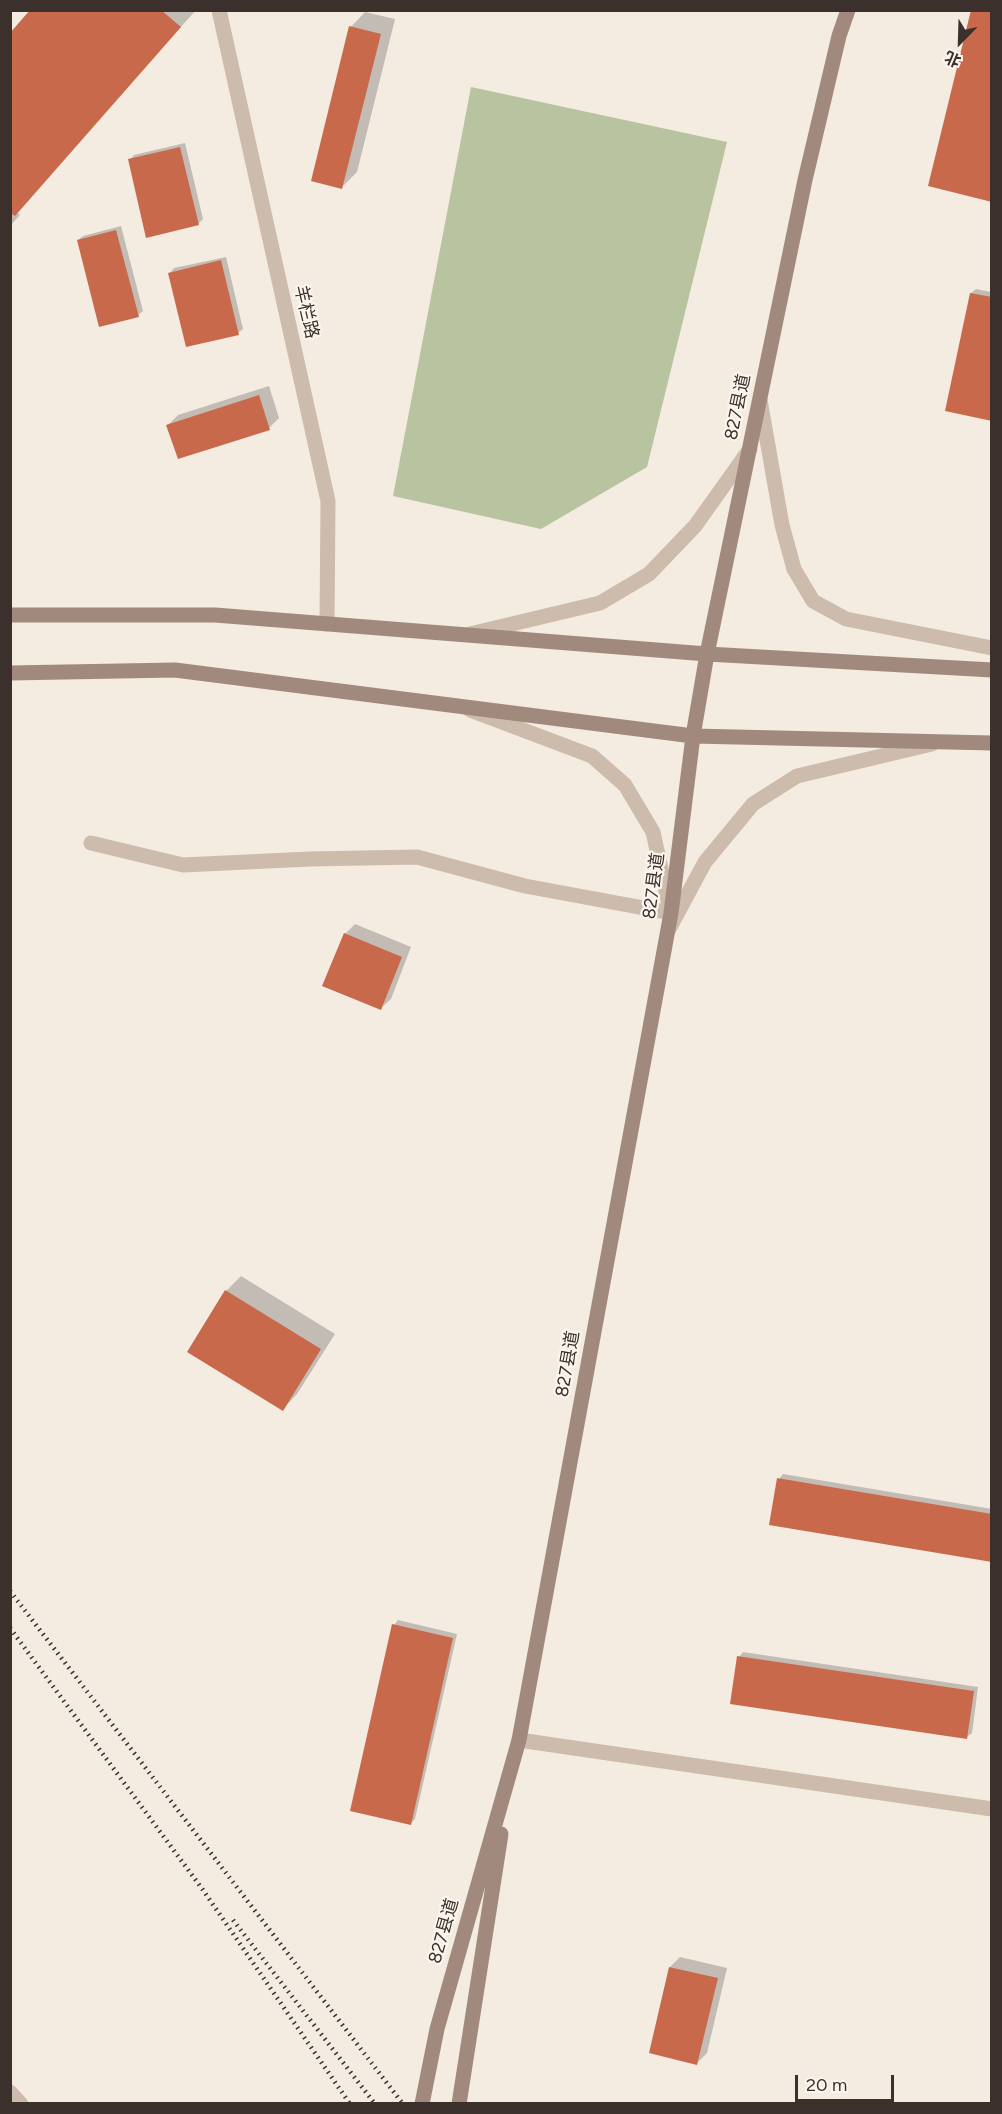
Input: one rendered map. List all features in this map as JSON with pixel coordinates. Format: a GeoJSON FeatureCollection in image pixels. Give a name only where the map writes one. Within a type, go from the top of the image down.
{"type":"FeatureCollection","features":[{"type":"Feature","properties":{"kind":"main road","name":"827县道"},"geometry":{"type":"LineString","coordinates":[[422,2103],[437,2029],[519,1740],[671,913],[693,736],[707,654],[805,180],[839,36],[848,10]]}},
{"type":"Feature","properties":{"kind":"main road"},"geometry":{"type":"LineString","coordinates":[[10,615],[215,615],[707,654],[992,670]]}},
{"type":"Feature","properties":{"kind":"main road"},"geometry":{"type":"LineString","coordinates":[[10,673],[175,670],[693,736],[992,743]]}},
{"type":"Feature","properties":{"kind":"main road","name":"827县道"},"geometry":{"type":"LineString","coordinates":[[459,2103],[510,1771]]}},
{"type":"Feature","properties":{"kind":"street","name":"羊栏路"},"geometry":{"type":"LineString","coordinates":[[219,10],[328,501],[327,624]]}},
{"type":"Feature","properties":{"kind":"street"},"geometry":{"type":"LineString","coordinates":[[760,400],[782,525],[794,569],[813,601],[846,619],[992,648]]}},
{"type":"Feature","properties":{"kind":"street"},"geometry":{"type":"LineString","coordinates":[[468,635],[600,603],[649,574],[695,526],[750,449]]}},
{"type":"Feature","properties":{"kind":"street"},"geometry":{"type":"LineString","coordinates":[[91,843],[183,865],[417,857],[525,886],[671,913],[653,832],[626,785],[591,756],[459,706]]}},
{"type":"Feature","properties":{"kind":"street"},"geometry":{"type":"LineString","coordinates":[[667,935],[705,862],[753,804],[797,776],[940,742]]}},
{"type":"Feature","properties":{"kind":"street"},"geometry":{"type":"LineString","coordinates":[[519,1740],[992,1809]]}},
{"type":"Feature","properties":{"kind":"street"},"geometry":{"type":"LineString","coordinates":[[10,2092],[21,2103]]}},
{"type":"Feature","properties":{"kind":"green space"},"geometry":{"type":"Polygon","coordinates":[[[471,87],[727,142],[647,467],[541,529],[393,496],[471,87]]]}},
{"type":"Feature","properties":{"kind":"building"},"geometry":{"type":"Polygon","coordinates":[[[30,10],[161,10],[181,27],[15,216],[10,213],[10,33],[30,10]]]}},
{"type":"Feature","properties":{"kind":"building"},"geometry":{"type":"Polygon","coordinates":[[[971,10],[992,10],[992,202],[928,186],[971,10]]]}},
{"type":"Feature","properties":{"kind":"building"},"geometry":{"type":"Polygon","coordinates":[[[349,26],[381,34],[342,189],[311,181],[349,26]]]}},
{"type":"Feature","properties":{"kind":"building"},"geometry":{"type":"Polygon","coordinates":[[[180,147],[199,225],[146,238],[128,159],[180,147]]]}},
{"type":"Feature","properties":{"kind":"building"},"geometry":{"type":"Polygon","coordinates":[[[116,230],[139,317],[99,327],[77,240],[116,230]]]}},
{"type":"Feature","properties":{"kind":"building"},"geometry":{"type":"Polygon","coordinates":[[[221,260],[239,335],[186,347],[168,273],[221,260]]]}},
{"type":"Feature","properties":{"kind":"building"},"geometry":{"type":"Polygon","coordinates":[[[970,293],[992,297],[992,421],[945,411],[970,293]]]}},
{"type":"Feature","properties":{"kind":"building"},"geometry":{"type":"Polygon","coordinates":[[[259,395],[270,430],[178,459],[166,425],[259,395]]]}},
{"type":"Feature","properties":{"kind":"building"},"geometry":{"type":"Polygon","coordinates":[[[344,933],[402,957],[381,1010],[322,986],[344,933]]]}},
{"type":"Feature","properties":{"kind":"building"},"geometry":{"type":"Polygon","coordinates":[[[225,1290],[321,1349],[283,1411],[187,1352],[225,1290]]]}},
{"type":"Feature","properties":{"kind":"building"},"geometry":{"type":"Polygon","coordinates":[[[777,1478],[992,1514],[992,1562],[769,1525],[777,1478]]]}},
{"type":"Feature","properties":{"kind":"building"},"geometry":{"type":"Polygon","coordinates":[[[392,1624],[453,1638],[411,1825],[350,1811],[392,1624]]]}},
{"type":"Feature","properties":{"kind":"building"},"geometry":{"type":"Polygon","coordinates":[[[737,1656],[974,1691],[967,1739],[730,1704],[737,1656]]]}},
{"type":"Feature","properties":{"kind":"building"},"geometry":{"type":"Polygon","coordinates":[[[669,1967],[718,1978],[697,2065],[649,2053],[669,1967]]]}},
{"type":"Feature","properties":{"kind":"railway"},"geometry":{"type":"LineString","coordinates":[[10,1591],[403,2104]]}},
{"type":"Feature","properties":{"kind":"railway"},"geometry":{"type":"LineString","coordinates":[[10,1628],[203,1890],[350,2104]]}},
{"type":"Feature","properties":{"kind":"railway"},"geometry":{"type":"LineString","coordinates":[[233,1920],[375,2104]]}}]}
